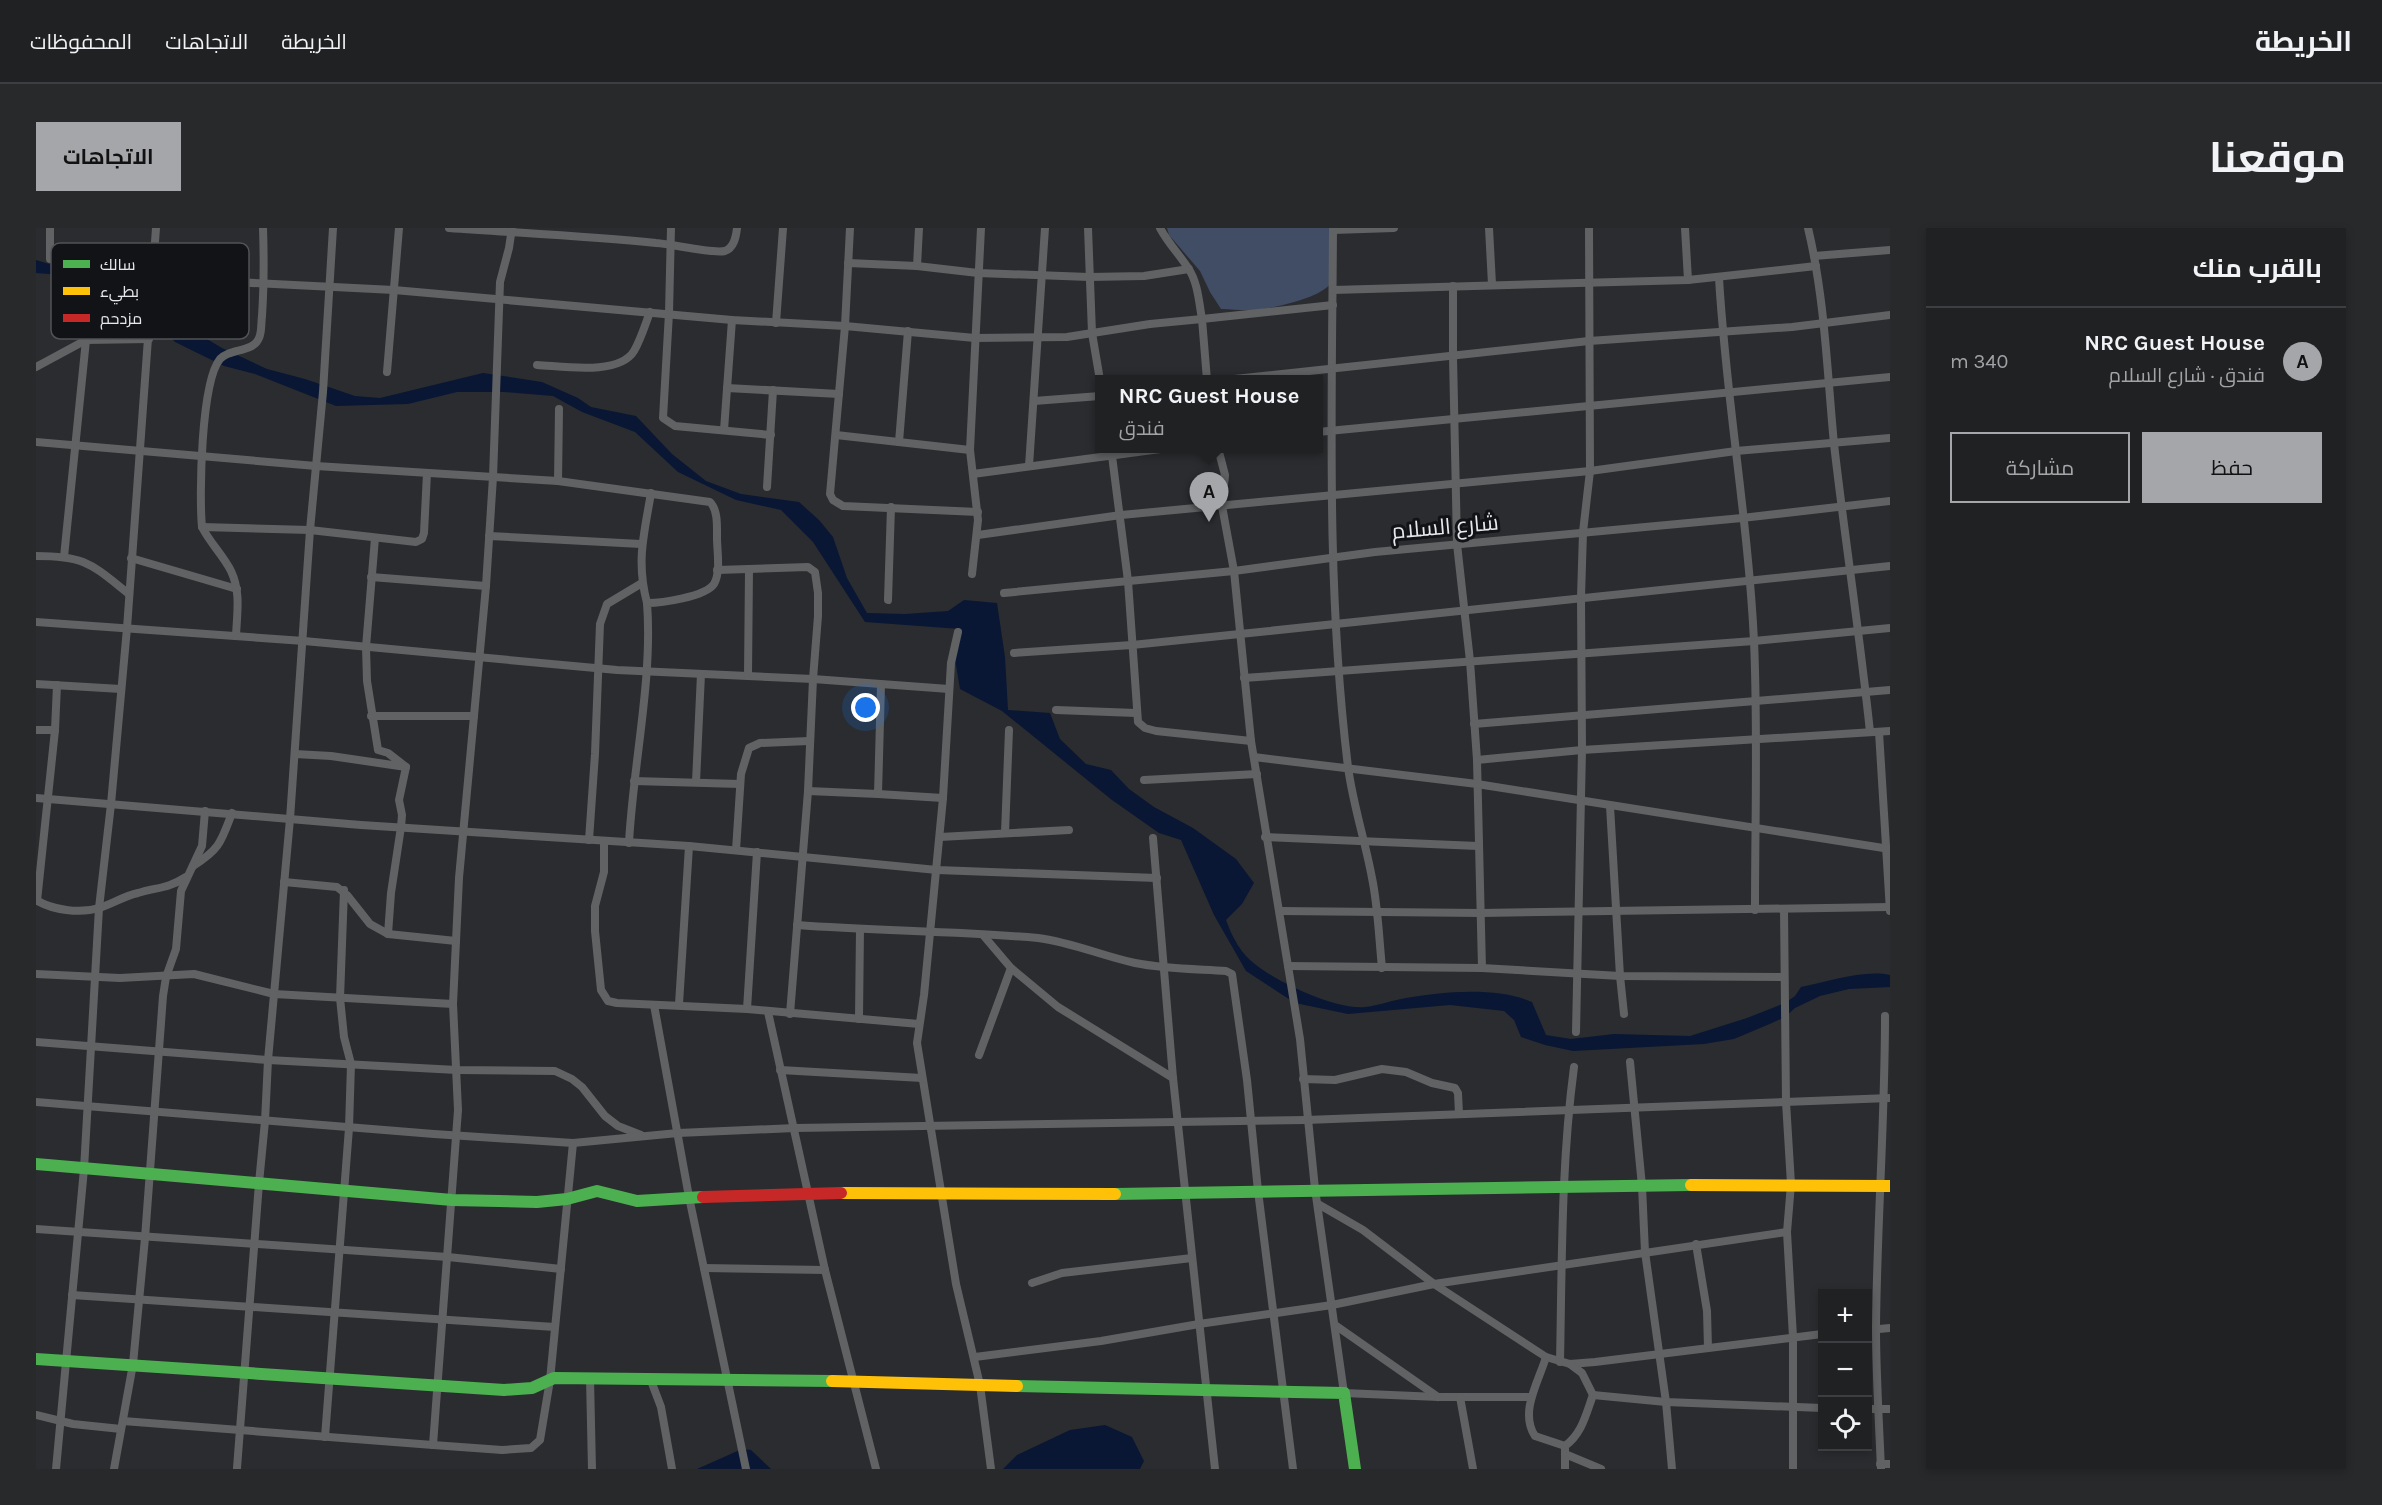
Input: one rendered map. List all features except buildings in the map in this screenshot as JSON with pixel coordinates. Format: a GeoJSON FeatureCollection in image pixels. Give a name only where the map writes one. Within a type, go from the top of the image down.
{"type":"FeatureCollection","features":[{"type":"Feature","properties":{"kind":"street"},"geometry":{"type":"LineString","coordinates":[[50,228],[50,259]]}},
{"type":"Feature","properties":{"kind":"street"},"geometry":{"type":"LineString","coordinates":[[155,243],[156,228]]}},
{"type":"Feature","properties":{"kind":"street"},"geometry":{"type":"LineString","coordinates":[[236,636],[237,590],[230,570],[207,538],[202,527],[202,457],[212,377],[218,362],[223,356],[253,346],[260,338],[264,283],[263,228]]}},
{"type":"Feature","properties":{"kind":"street"},"geometry":{"type":"LineString","coordinates":[[237,1468],[265,1121],[267,1060],[291,819],[333,228]]}},
{"type":"Feature","properties":{"kind":"street"},"geometry":{"type":"LineString","coordinates":[[387,372],[399,228]]}},
{"type":"Feature","properties":{"kind":"street"},"geometry":{"type":"LineString","coordinates":[[449,228],[576,231],[723,251],[728,250],[733,244],[736,228]]}},
{"type":"Feature","properties":{"kind":"street"},"geometry":{"type":"LineString","coordinates":[[670,228],[669,313],[663,418],[675,426],[771,435]]}},
{"type":"Feature","properties":{"kind":"street"},"geometry":{"type":"LineString","coordinates":[[776,323],[783,228]]}},
{"type":"Feature","properties":{"kind":"street"},"geometry":{"type":"LineString","coordinates":[[850,228],[845,326],[836,435],[829,486],[833,500],[843,506],[978,512]]}},
{"type":"Feature","properties":{"kind":"street"},"geometry":{"type":"LineString","coordinates":[[917,267],[920,228]]}},
{"type":"Feature","properties":{"kind":"street"},"geometry":{"type":"LineString","coordinates":[[972,574],[978,535],[978,512],[970,450],[981,228]]}},
{"type":"Feature","properties":{"kind":"street"},"geometry":{"type":"LineString","coordinates":[[1029,466],[1045,228]]}},
{"type":"Feature","properties":{"kind":"street"},"geometry":{"type":"LineString","coordinates":[[1088,228],[1092,333],[1099,375]]}},
{"type":"Feature","properties":{"kind":"street"},"geometry":{"type":"LineString","coordinates":[[1160,228],[1167,241],[1190,269],[1196,287],[1202,319],[1207,375]]}},
{"type":"Feature","properties":{"kind":"street"},"geometry":{"type":"LineString","coordinates":[[1382,968],[1378,911],[1348,767],[1336,624],[1332,558],[1334,521],[1331,494],[1333,229],[1394,228]]}},
{"type":"Feature","properties":{"kind":"street"},"geometry":{"type":"LineString","coordinates":[[1490,228],[1492,284]]}},
{"type":"Feature","properties":{"kind":"street"},"geometry":{"type":"LineString","coordinates":[[1576,1032],[1582,750],[1581,597],[1583,532],[1590,471],[1589,228]]}},
{"type":"Feature","properties":{"kind":"street"},"geometry":{"type":"LineString","coordinates":[[1685,228],[1688,280]]}},
{"type":"Feature","properties":{"kind":"street"},"geometry":{"type":"LineString","coordinates":[[1280,911],[1481,913],[1578,910],[1890,908],[1886,789],[1866,692],[1834,443],[1824,323],[1808,228]]}},
{"type":"Feature","properties":{"kind":"street"},"geometry":{"type":"LineString","coordinates":[[433,1445],[457,1136],[457,1070],[453,1004],[456,941],[478,657],[486,586],[493,477],[499,298],[503,266],[512,230]]}},
{"type":"Feature","properties":{"kind":"street"},"geometry":{"type":"LineString","coordinates":[[1814,256],[1890,250]]}},
{"type":"Feature","properties":{"kind":"street"},"geometry":{"type":"LineString","coordinates":[[848,263],[978,273],[1089,277],[1144,276],[1190,269]]}},
{"type":"Feature","properties":{"kind":"street"},"geometry":{"type":"LineString","coordinates":[[1333,290],[1688,280],[1816,266]]}},
{"type":"Feature","properties":{"kind":"street"},"geometry":{"type":"LineString","coordinates":[[1719,278],[1722,332],[1754,641],[1755,910]]}},
{"type":"Feature","properties":{"kind":"street"},"geometry":{"type":"LineString","coordinates":[[249,282],[499,298],[732,320],[845,326],[975,338],[1038,339],[1333,305]]}},
{"type":"Feature","properties":{"kind":"street"},"geometry":{"type":"LineString","coordinates":[[1454,286],[1453,357],[1457,544],[1470,661],[1477,760],[1482,968]]}},
{"type":"Feature","properties":{"kind":"street"},"geometry":{"type":"LineString","coordinates":[[537,365],[601,367],[622,362],[633,352],[650,312]]}},
{"type":"Feature","properties":{"kind":"street"},"geometry":{"type":"LineString","coordinates":[[1278,375],[1589,341],[1722,332],[1890,315]]}},
{"type":"Feature","properties":{"kind":"street"},"geometry":{"type":"LineString","coordinates":[[724,430],[732,320]]}},
{"type":"Feature","properties":{"kind":"street"},"geometry":{"type":"LineString","coordinates":[[898,442],[908,331]]}},
{"type":"Feature","properties":{"kind":"street"},"geometry":{"type":"LineString","coordinates":[[36,367],[86,340],[149,339],[127,628],[99,908],[79,1231],[56,1469]]}},
{"type":"Feature","properties":{"kind":"street"},"geometry":{"type":"LineString","coordinates":[[64,557],[86,340]]}},
{"type":"Feature","properties":{"kind":"street"},"geometry":{"type":"LineString","coordinates":[[1323,431],[1890,377]]}},
{"type":"Feature","properties":{"kind":"street"},"geometry":{"type":"LineString","coordinates":[[727,388],[839,394]]}},
{"type":"Feature","properties":{"kind":"street"},"geometry":{"type":"LineString","coordinates":[[767,487],[773,390]]}},
{"type":"Feature","properties":{"kind":"street"},"geometry":{"type":"LineString","coordinates":[[1034,401],[1095,396]]}},
{"type":"Feature","properties":{"kind":"street"},"geometry":{"type":"LineString","coordinates":[[558,481],[559,409]]}},
{"type":"Feature","properties":{"kind":"street"},"geometry":{"type":"LineString","coordinates":[[836,435],[970,450]]}},
{"type":"Feature","properties":{"kind":"street"},"geometry":{"type":"LineString","coordinates":[[978,535],[1121,515],[1590,471],[1736,452],[1890,438]]}},
{"type":"Feature","properties":{"kind":"street"},"geometry":{"type":"LineString","coordinates":[[36,442],[316,466],[558,481],[713,504],[717,523],[717,570],[714,584],[706,590],[667,602],[647,603]]}},
{"type":"Feature","properties":{"kind":"street"},"geometry":{"type":"LineString","coordinates":[[973,474],[1106,453]]}},
{"type":"Feature","properties":{"kind":"street"},"geometry":{"type":"LineString","coordinates":[[1112,453],[1128,581],[1137,713],[1141,725],[1156,731],[1251,741]]}},
{"type":"Feature","properties":{"kind":"street"},"geometry":{"type":"LineString","coordinates":[[1219,453],[1225,475],[1222,506],[1233,571],[1251,741],[1300,1039],[1306,1120],[1355,1469]]}},
{"type":"Feature","properties":{"kind":"street"},"geometry":{"type":"LineString","coordinates":[[202,527],[310,530],[416,542],[422,539],[427,473]]}},
{"type":"Feature","properties":{"kind":"street"},"geometry":{"type":"LineString","coordinates":[[629,843],[646,672],[647,603],[642,583],[641,544],[651,494]]}},
{"type":"Feature","properties":{"kind":"street","name":"شارع السلام"},"geometry":{"type":"LineString","coordinates":[[1004,593],[1233,571],[1457,544],[1742,518],[1890,501]]}},
{"type":"Feature","properties":{"kind":"street"},"geometry":{"type":"LineString","coordinates":[[888,600],[891,507]]}},
{"type":"Feature","properties":{"kind":"street"},"geometry":{"type":"LineString","coordinates":[[489,536],[641,544]]}},
{"type":"Feature","properties":{"kind":"street"},"geometry":{"type":"LineString","coordinates":[[375,538],[366,647],[371,716],[378,750],[388,753],[406,767]]}},
{"type":"Feature","properties":{"kind":"street"},"geometry":{"type":"LineString","coordinates":[[36,556],[86,561],[129,594]]}},
{"type":"Feature","properties":{"kind":"street"},"geometry":{"type":"LineString","coordinates":[[131,558],[237,590]]}},
{"type":"Feature","properties":{"kind":"street"},"geometry":{"type":"LineString","coordinates":[[1014,653],[1132,645],[1890,566]]}},
{"type":"Feature","properties":{"kind":"street"},"geometry":{"type":"LineString","coordinates":[[717,570],[808,567],[815,572],[818,616],[809,741],[808,791],[789,1014]]}},
{"type":"Feature","properties":{"kind":"street"},"geometry":{"type":"LineString","coordinates":[[748,675],[749,569]]}},
{"type":"Feature","properties":{"kind":"street"},"geometry":{"type":"LineString","coordinates":[[371,577],[486,586]]}},
{"type":"Feature","properties":{"kind":"street"},"geometry":{"type":"LineString","coordinates":[[590,840],[600,624],[604,609],[615,597],[642,583]]}},
{"type":"Feature","properties":{"kind":"street"},"geometry":{"type":"LineString","coordinates":[[36,622],[304,641],[646,672],[748,675],[949,689]]}},
{"type":"Feature","properties":{"kind":"street"},"geometry":{"type":"LineString","coordinates":[[1244,678],[1340,673],[1470,661],[1754,641],[1890,628]]}},
{"type":"Feature","properties":{"kind":"street"},"geometry":{"type":"LineString","coordinates":[[958,632],[951,663],[940,837],[917,1042],[956,1284],[980,1385],[991,1469]]}},
{"type":"Feature","properties":{"kind":"street"},"geometry":{"type":"LineString","coordinates":[[696,782],[700,674]]}},
{"type":"Feature","properties":{"kind":"street"},"geometry":{"type":"LineString","coordinates":[[36,684],[121,689]]}},
{"type":"Feature","properties":{"kind":"street"},"geometry":{"type":"LineString","coordinates":[[57,685],[55,730],[36,900],[59,909],[99,908],[130,895],[171,886],[186,877]]}},
{"type":"Feature","properties":{"kind":"street"},"geometry":{"type":"LineString","coordinates":[[878,794],[881,685]]}},
{"type":"Feature","properties":{"kind":"street"},"geometry":{"type":"LineString","coordinates":[[1474,724],[1890,690]]}},
{"type":"Feature","properties":{"kind":"street"},"geometry":{"type":"LineString","coordinates":[[1056,710],[1137,713]]}},
{"type":"Feature","properties":{"kind":"street"},"geometry":{"type":"LineString","coordinates":[[371,716],[474,716]]}},
{"type":"Feature","properties":{"kind":"street"},"geometry":{"type":"LineString","coordinates":[[36,730],[55,730]]}},
{"type":"Feature","properties":{"kind":"street"},"geometry":{"type":"LineString","coordinates":[[1005,833],[1010,730]]}},
{"type":"Feature","properties":{"kind":"street"},"geometry":{"type":"LineString","coordinates":[[1477,760],[1582,750],[1890,731]]}},
{"type":"Feature","properties":{"kind":"street"},"geometry":{"type":"LineString","coordinates":[[736,850],[742,766],[749,748],[760,743],[809,741]]}},
{"type":"Feature","properties":{"kind":"street"},"geometry":{"type":"LineString","coordinates":[[295,754],[331,756],[406,767]]}},
{"type":"Feature","properties":{"kind":"street"},"geometry":{"type":"LineString","coordinates":[[1254,757],[1477,784],[1888,849]]}},
{"type":"Feature","properties":{"kind":"street"},"geometry":{"type":"LineString","coordinates":[[388,934],[391,893],[401,827],[402,814],[399,800],[406,767]]}},
{"type":"Feature","properties":{"kind":"street"},"geometry":{"type":"LineString","coordinates":[[1144,780],[1257,774]]}},
{"type":"Feature","properties":{"kind":"street"},"geometry":{"type":"LineString","coordinates":[[634,781],[740,784]]}},
{"type":"Feature","properties":{"kind":"street"},"geometry":{"type":"LineString","coordinates":[[808,791],[943,798]]}},
{"type":"Feature","properties":{"kind":"street"},"geometry":{"type":"LineString","coordinates":[[36,798],[464,832],[689,846],[937,870],[1157,878]]}},
{"type":"Feature","properties":{"kind":"street"},"geometry":{"type":"LineString","coordinates":[[1610,806],[1615,910],[1624,1014]]}},
{"type":"Feature","properties":{"kind":"street"},"geometry":{"type":"LineString","coordinates":[[114,1469],[134,1364],[166,977],[176,949],[180,898],[186,877],[202,846],[205,811]]}},
{"type":"Feature","properties":{"kind":"street"},"geometry":{"type":"LineString","coordinates":[[193,866],[212,854],[220,844],[232,813]]}},
{"type":"Feature","properties":{"kind":"street"},"geometry":{"type":"LineString","coordinates":[[940,837],[1069,830]]}},
{"type":"Feature","properties":{"kind":"street"},"geometry":{"type":"LineString","coordinates":[[1265,837],[1478,846]]}},
{"type":"Feature","properties":{"kind":"street"},"geometry":{"type":"LineString","coordinates":[[1153,838],[1173,1078],[1215,1469]]}},
{"type":"Feature","properties":{"kind":"street"},"geometry":{"type":"LineString","coordinates":[[604,841],[603,872],[595,915],[601,990],[605,998],[612,1003],[679,1004],[920,1024]]}},
{"type":"Feature","properties":{"kind":"street"},"geometry":{"type":"LineString","coordinates":[[679,1004],[689,846]]}},
{"type":"Feature","properties":{"kind":"street"},"geometry":{"type":"LineString","coordinates":[[747,1009],[757,852]]}},
{"type":"Feature","properties":{"kind":"street"},"geometry":{"type":"LineString","coordinates":[[284,882],[323,884],[344,890],[370,924],[388,934],[456,941]]}},
{"type":"Feature","properties":{"kind":"street"},"geometry":{"type":"LineString","coordinates":[[325,1437],[349,1128],[351,1064],[344,1037],[340,998],[344,890]]}},
{"type":"Feature","properties":{"kind":"street"},"geometry":{"type":"LineString","coordinates":[[1784,910],[1786,1102],[1791,1184],[1787,1232],[1793,1337],[1793,1469]]}},
{"type":"Feature","properties":{"kind":"street"},"geometry":{"type":"LineString","coordinates":[[797,925],[930,930],[1051,940],[1102,956],[1164,967],[1226,971],[1233,977],[1247,1080],[1272,1313],[1293,1469]]}},
{"type":"Feature","properties":{"kind":"street"},"geometry":{"type":"LineString","coordinates":[[859,1019],[860,929]]}},
{"type":"Feature","properties":{"kind":"street"},"geometry":{"type":"LineString","coordinates":[[983,936],[1011,968],[1067,1013],[1173,1078]]}},
{"type":"Feature","properties":{"kind":"street"},"geometry":{"type":"LineString","coordinates":[[1288,966],[1482,968],[1620,976],[1784,977]]}},
{"type":"Feature","properties":{"kind":"street"},"geometry":{"type":"LineString","coordinates":[[979,1055],[1011,968]]}},
{"type":"Feature","properties":{"kind":"street"},"geometry":{"type":"LineString","coordinates":[[36,974],[166,977],[194,974],[274,994],[453,1004]]}},
{"type":"Feature","properties":{"kind":"street"},"geometry":{"type":"LineString","coordinates":[[654,1005],[689,1197],[746,1469]]}},
{"type":"Feature","properties":{"kind":"street"},"geometry":{"type":"LineString","coordinates":[[768,1012],[825,1270],[876,1469]]}},
{"type":"Feature","properties":{"kind":"street"},"geometry":{"type":"LineString","coordinates":[[1885,1016],[1887,1098],[1885,1186],[1872,1330],[1879,1409],[1880,1466],[1890,1464]]}},
{"type":"Feature","properties":{"kind":"street"},"geometry":{"type":"LineString","coordinates":[[36,1042],[267,1060],[561,1073],[582,1088],[600,1110],[618,1126],[644,1136]]}},
{"type":"Feature","properties":{"kind":"street"},"geometry":{"type":"LineString","coordinates":[[1630,1062],[1642,1186],[1645,1252],[1666,1402],[1672,1469]]}},
{"type":"Feature","properties":{"kind":"street"},"geometry":{"type":"LineString","coordinates":[[1560,1362],[1563,1186],[1574,1067]]}},
{"type":"Feature","properties":{"kind":"street"},"geometry":{"type":"LineString","coordinates":[[1303,1079],[1335,1080],[1382,1069],[1406,1072],[1432,1083],[1455,1088],[1458,1093],[1459,1114]]}},
{"type":"Feature","properties":{"kind":"street"},"geometry":{"type":"LineString","coordinates":[[780,1070],[922,1078]]}},
{"type":"Feature","properties":{"kind":"street"},"geometry":{"type":"LineString","coordinates":[[36,1102],[87,1108],[573,1143],[644,1136],[795,1128],[1306,1120],[1887,1098]]}},
{"type":"Feature","properties":{"kind":"street"},"geometry":{"type":"LineString","coordinates":[[36,1415],[62,1422],[240,1429],[433,1445],[531,1449],[540,1440],[550,1380],[573,1143]]}},
{"type":"Feature","properties":{"kind":"street"},"geometry":{"type":"LineString","coordinates":[[36,1164],[452,1200],[519,1203],[567,1199],[597,1191],[637,1201],[689,1197],[942,1192],[1185,1194],[1315,1189],[1563,1186],[1791,1184],[1885,1186]]}},
{"type":"Feature","properties":{"kind":"street"},"geometry":{"type":"LineString","coordinates":[[1318,1204],[1364,1230],[1434,1284],[1546,1357],[1560,1362],[1570,1364],[1818,1334]]}},
{"type":"Feature","properties":{"kind":"street"},"geometry":{"type":"LineString","coordinates":[[36,1229],[448,1257],[561,1269]]}},
{"type":"Feature","properties":{"kind":"street"},"geometry":{"type":"LineString","coordinates":[[975,1357],[1101,1341],[1332,1305],[1434,1284],[1787,1232]]}},
{"type":"Feature","properties":{"kind":"street"},"geometry":{"type":"LineString","coordinates":[[1696,1244],[1707,1311],[1708,1348]]}},
{"type":"Feature","properties":{"kind":"street"},"geometry":{"type":"LineString","coordinates":[[1032,1283],[1062,1273],[1192,1258]]}},
{"type":"Feature","properties":{"kind":"street"},"geometry":{"type":"LineString","coordinates":[[704,1268],[825,1270]]}},
{"type":"Feature","properties":{"kind":"street"},"geometry":{"type":"LineString","coordinates":[[72,1295],[555,1328]]}},
{"type":"Feature","properties":{"kind":"street"},"geometry":{"type":"LineString","coordinates":[[1335,1325],[1438,1397]]}},
{"type":"Feature","properties":{"kind":"street"},"geometry":{"type":"LineString","coordinates":[[1872,1330],[1890,1328]]}},
{"type":"Feature","properties":{"kind":"street"},"geometry":{"type":"LineString","coordinates":[[1546,1357],[1532,1396],[1530,1414],[1532,1431],[1535,1436],[1601,1469]]}},
{"type":"Feature","properties":{"kind":"street"},"geometry":{"type":"LineString","coordinates":[[36,1359],[504,1390],[532,1388],[550,1380],[650,1378],[1438,1397],[1532,1396]]}},
{"type":"Feature","properties":{"kind":"street"},"geometry":{"type":"LineString","coordinates":[[1565,1469],[1564,1450],[1578,1435],[1593,1395],[1582,1373],[1570,1364]]}},
{"type":"Feature","properties":{"kind":"street"},"geometry":{"type":"LineString","coordinates":[[590,1378],[592,1469]]}},
{"type":"Feature","properties":{"kind":"street"},"geometry":{"type":"LineString","coordinates":[[650,1378],[661,1407],[672,1469]]}},
{"type":"Feature","properties":{"kind":"street"},"geometry":{"type":"LineString","coordinates":[[1593,1395],[1666,1402],[1818,1408]]}},
{"type":"Feature","properties":{"kind":"street"},"geometry":{"type":"LineString","coordinates":[[1460,1397],[1473,1469]]}},
{"type":"Feature","properties":{"kind":"street"},"geometry":{"type":"LineString","coordinates":[[1872,1408],[1890,1409]]}},
{"type":"Feature","properties":{"kind":"shaded area"},"geometry":{"type":"Polygon","coordinates":[[[1167,228],[1331,228],[1331,283],[1308,298],[1285,305],[1255,310],[1221,309],[1200,271],[1169,235],[1167,228]]]}},
{"type":"Feature","properties":{"kind":"shaded area"},"geometry":{"type":"Polygon","coordinates":[[[36,260],[51,265],[51,274],[36,273],[36,260]]]}},
{"type":"Feature","properties":{"kind":"shaded area"},"geometry":{"type":"Polygon","coordinates":[[[172,339],[207,339],[267,369],[355,396],[380,398],[483,373],[542,382],[578,398],[591,407],[636,416],[672,454],[706,481],[741,494],[799,502],[819,520],[833,537],[847,578],[867,613],[905,614],[948,611],[964,600],[997,603],[1005,657],[1008,710],[1050,713],[1060,739],[1086,764],[1111,770],[1129,789],[1154,807],[1193,828],[1236,859],[1254,883],[1242,904],[1226,920],[1234,939],[1246,956],[1256,965],[1279,980],[1308,994],[1339,1004],[1365,1007],[1433,994],[1485,992],[1501,994],[1532,1002],[1546,1035],[1571,1039],[1614,1034],[1690,1036],[1785,1003],[1795,996],[1801,987],[1857,975],[1890,975],[1890,987],[1849,989],[1820,996],[1795,1008],[1785,1017],[1734,1039],[1704,1044],[1573,1051],[1521,1037],[1514,1020],[1504,1011],[1450,1005],[1348,1014],[1295,1003],[1246,971],[1214,915],[1181,840],[1159,833],[1112,800],[1002,711],[960,689],[955,659],[960,629],[865,622],[813,542],[781,510],[736,500],[678,472],[635,432],[582,412],[553,396],[504,392],[457,392],[408,404],[336,406],[255,374],[224,366],[172,339]]]}},
{"type":"Feature","properties":{"kind":"shaded area"},"geometry":{"type":"Polygon","coordinates":[[[1105,1425],[1132,1437],[1144,1461],[1140,1469],[1003,1469],[1017,1455],[1070,1430],[1105,1425]]]}},
{"type":"Feature","properties":{"kind":"shaded area"},"geometry":{"type":"Polygon","coordinates":[[[742,1449],[751,1450],[771,1469],[697,1469],[742,1449]]]}},
{"type":"Feature","properties":{"kind":"traffic: fast"},"geometry":{"type":"LineString","coordinates":[[36,1164],[452,1200],[537,1202],[567,1199],[597,1191],[637,1201],[703,1197]]}},
{"type":"Feature","properties":{"kind":"traffic: fast"},"geometry":{"type":"LineString","coordinates":[[1115,1194],[1691,1185]]}},
{"type":"Feature","properties":{"kind":"traffic: fast"},"geometry":{"type":"LineString","coordinates":[[36,1359],[504,1390],[532,1388],[554,1378],[832,1381]]}},
{"type":"Feature","properties":{"kind":"traffic: fast"},"geometry":{"type":"LineString","coordinates":[[1017,1386],[1344,1393],[1355,1469]]}},
{"type":"Feature","properties":{"kind":"traffic: slow"},"geometry":{"type":"LineString","coordinates":[[1691,1185],[1890,1186]]}},
{"type":"Feature","properties":{"kind":"traffic: slow"},"geometry":{"type":"LineString","coordinates":[[841,1193],[1115,1194]]}},
{"type":"Feature","properties":{"kind":"traffic: slow"},"geometry":{"type":"LineString","coordinates":[[832,1381],[1017,1386]]}},
{"type":"Feature","properties":{"kind":"traffic: jam"},"geometry":{"type":"LineString","coordinates":[[703,1197],[841,1193]]}},
{"type":"Feature","properties":{"kind":"place","name":"NRC Guest House"},"geometry":{"type":"Point","coordinates":[1209,522]}}]}
